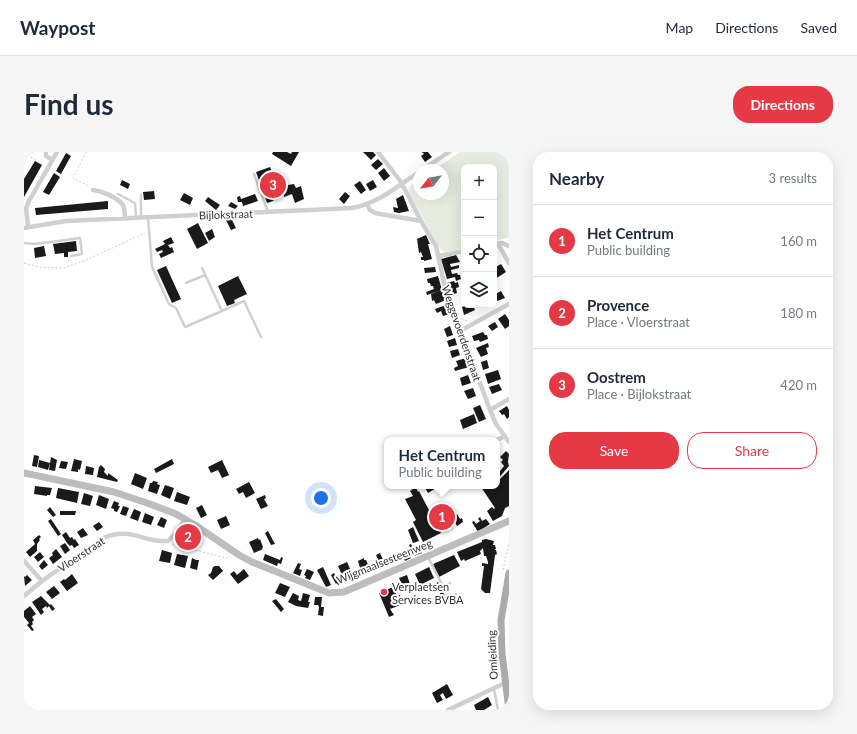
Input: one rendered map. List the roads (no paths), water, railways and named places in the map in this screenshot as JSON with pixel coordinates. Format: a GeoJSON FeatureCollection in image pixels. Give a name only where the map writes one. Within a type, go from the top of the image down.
{"type":"FeatureCollection","features":[{"type":"Feature","properties":{"kind":"main road","name":"Omleiding"},"geometry":{"type":"LineString","coordinates":[[509,573],[502,620],[502,654],[508,683],[509,710]]}},
{"type":"Feature","properties":{"kind":"street"},"geometry":{"type":"LineString","coordinates":[[46,152],[46,156],[52,160]]}},
{"type":"Feature","properties":{"kind":"street"},"geometry":{"type":"LineString","coordinates":[[26,228],[26,208],[57,152]]}},
{"type":"Feature","properties":{"kind":"street","name":"Weggevoerdenstraat"},"geometry":{"type":"LineString","coordinates":[[378,152],[401,184],[436,246],[445,288],[460,331],[490,410],[509,442]]}},
{"type":"Feature","properties":{"kind":"street"},"geometry":{"type":"LineString","coordinates":[[431,164],[449,152]]}},
{"type":"Feature","properties":{"kind":"street","name":"Bijlokstraat"},"geometry":{"type":"LineString","coordinates":[[26,228],[66,221],[344,209],[367,204],[413,176]]}},
{"type":"Feature","properties":{"kind":"street"},"geometry":{"type":"LineString","coordinates":[[93,190],[102,192],[118,200],[123,206],[125,218]]}},
{"type":"Feature","properties":{"kind":"street"},"geometry":{"type":"LineString","coordinates":[[367,204],[370,210],[375,213],[421,221]]}},
{"type":"Feature","properties":{"kind":"street"},"geometry":{"type":"LineString","coordinates":[[497,244],[509,246]]}},
{"type":"Feature","properties":{"kind":"street"},"geometry":{"type":"LineString","coordinates":[[497,245],[509,263]]}},
{"type":"Feature","properties":{"kind":"street"},"geometry":{"type":"LineString","coordinates":[[439,256],[461,252]]}},
{"type":"Feature","properties":{"kind":"street"},"geometry":{"type":"LineString","coordinates":[[460,331],[509,304]]}},
{"type":"Feature","properties":{"kind":"street"},"geometry":{"type":"LineString","coordinates":[[490,410],[509,399]]}},
{"type":"Feature","properties":{"kind":"street"},"geometry":{"type":"LineString","coordinates":[[500,438],[505,436]]}},
{"type":"Feature","properties":{"kind":"street","name":"Wijgmaalsesteenweg"},"geometry":{"type":"LineString","coordinates":[[24,472],[114,492],[150,504],[198,526],[239,555],[252,562],[329,592],[344,592],[509,521]]}},
{"type":"Feature","properties":{"kind":"street","name":"Vloerstraat"},"geometry":{"type":"LineString","coordinates":[[24,596],[42,581],[103,538],[112,534],[127,533],[168,541],[176,533],[185,519]]}},
{"type":"Feature","properties":{"kind":"street"},"geometry":{"type":"LineString","coordinates":[[24,561],[42,581]]}},
{"type":"Feature","properties":{"kind":"street"},"geometry":{"type":"LineString","coordinates":[[448,710],[493,688],[508,683]]}},
{"type":"Feature","properties":{"kind":"lane"},"geometry":{"type":"LineString","coordinates":[[254,174],[268,212]]}},
{"type":"Feature","properties":{"kind":"lane"},"geometry":{"type":"LineString","coordinates":[[118,194],[135,203],[138,218]]}},
{"type":"Feature","properties":{"kind":"lane"},"geometry":{"type":"LineString","coordinates":[[138,218],[141,195]]}},
{"type":"Feature","properties":{"kind":"lane"},"geometry":{"type":"LineString","coordinates":[[148,218],[152,267],[169,304],[176,308],[185,327],[244,301],[261,337]]}},
{"type":"Feature","properties":{"kind":"lane"},"geometry":{"type":"LineString","coordinates":[[24,243],[35,244],[80,238],[82,254],[71,256]]}},
{"type":"Feature","properties":{"kind":"lane"},"geometry":{"type":"LineString","coordinates":[[202,268],[222,311]]}},
{"type":"Feature","properties":{"kind":"lane"},"geometry":{"type":"LineString","coordinates":[[186,283],[205,275]]}},
{"type":"Feature","properties":{"kind":"lane"},"geometry":{"type":"LineString","coordinates":[[428,556],[449,598],[456,594]]}},
{"type":"Feature","properties":{"kind":"lane"},"geometry":{"type":"LineString","coordinates":[[443,586],[450,583]]}},
{"type":"Feature","properties":{"kind":"lane"},"geometry":{"type":"LineString","coordinates":[[493,688],[498,710]]}},
{"type":"Feature","properties":{"kind":"place","name":"Oostrem"},"geometry":{"type":"Point","coordinates":[273,185]}},
{"type":"Feature","properties":{"kind":"place","name":"Het Centrum"},"geometry":{"type":"Point","coordinates":[442,517]}},
{"type":"Feature","properties":{"kind":"place","name":"Provence"},"geometry":{"type":"Point","coordinates":[188,537]}},
{"type":"Feature","properties":{"kind":"place","name":"Verplaetsen Services BVBA"},"geometry":{"type":"Point","coordinates":[384,592]}}]}
